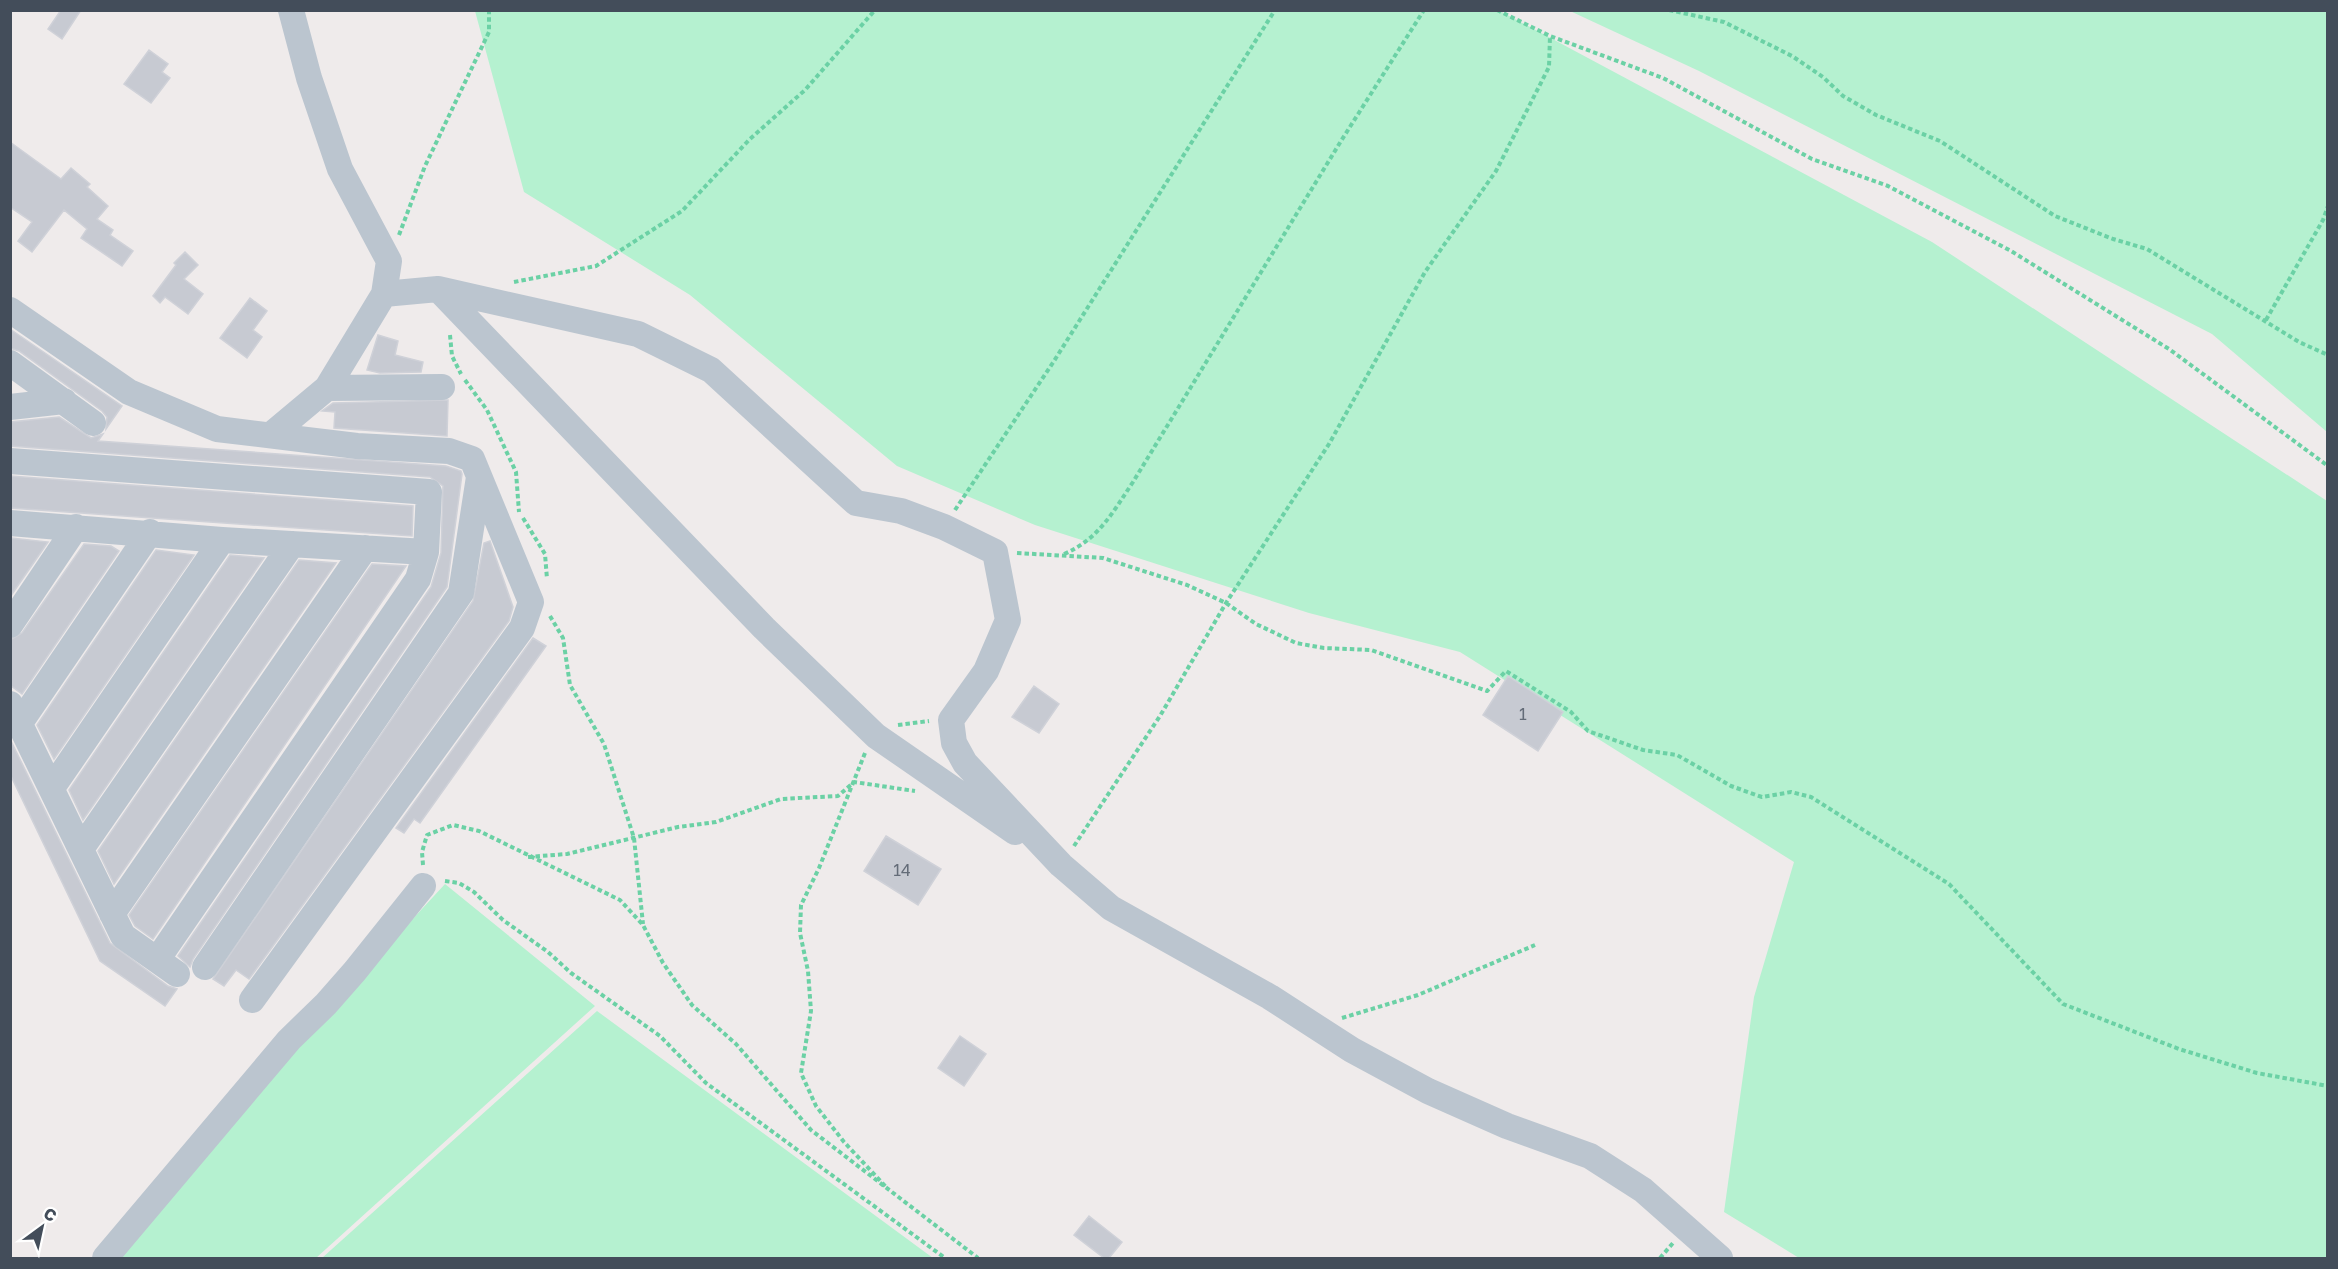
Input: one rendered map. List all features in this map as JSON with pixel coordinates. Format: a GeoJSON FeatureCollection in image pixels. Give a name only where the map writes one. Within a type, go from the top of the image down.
{"type":"FeatureCollection","features":[{"type":"Feature","properties":{"kind":"street"},"geometry":{"type":"LineString","coordinates":[[272,434],[327,388],[384,294],[389,261],[340,169],[309,78],[291,10]]}},
{"type":"Feature","properties":{"kind":"street"},"geometry":{"type":"LineString","coordinates":[[384,294],[438,289],[638,334],[711,370],[856,503],[901,511],[944,527],[995,552],[1008,620],[986,671],[951,720],[954,743],[965,764],[1061,865],[1111,908],[1270,997],[1352,1050],[1428,1091],[1508,1126],[1590,1156],[1643,1190],[1720,1258]]}},
{"type":"Feature","properties":{"kind":"street"},"geometry":{"type":"LineString","coordinates":[[438,289],[764,628],[876,736],[1061,865]]}},
{"type":"Feature","properties":{"kind":"street"},"geometry":{"type":"LineString","coordinates":[[10,310],[129,392],[217,429],[357,446],[450,451],[472,459],[531,602],[522,628],[252,1000]]}},
{"type":"Feature","properties":{"kind":"street"},"geometry":{"type":"LineString","coordinates":[[10,363],[93,423]]}},
{"type":"Feature","properties":{"kind":"street"},"geometry":{"type":"LineString","coordinates":[[327,388],[442,387]]}},
{"type":"Feature","properties":{"kind":"street"},"geometry":{"type":"LineString","coordinates":[[10,407],[64,401]]}},
{"type":"Feature","properties":{"kind":"street"},"geometry":{"type":"LineString","coordinates":[[10,461],[429,492],[426,552],[418,579],[167,967],[123,936],[15,713],[150,532]]}},
{"type":"Feature","properties":{"kind":"street"},"geometry":{"type":"LineString","coordinates":[[205,967],[461,593],[479,477]]}},
{"type":"Feature","properties":{"kind":"street"},"geometry":{"type":"LineString","coordinates":[[10,523],[150,532],[222,540],[426,552]]}},
{"type":"Feature","properties":{"kind":"street"},"geometry":{"type":"LineString","coordinates":[[10,626],[76,527]]}},
{"type":"Feature","properties":{"kind":"street"},"geometry":{"type":"LineString","coordinates":[[52,788],[222,540]]}},
{"type":"Feature","properties":{"kind":"street"},"geometry":{"type":"LineString","coordinates":[[81,849],[292,544]]}},
{"type":"Feature","properties":{"kind":"street"},"geometry":{"type":"LineString","coordinates":[[112,914],[364,548]]}},
{"type":"Feature","properties":{"kind":"street"},"geometry":{"type":"LineString","coordinates":[[105,1258],[289,1040],[326,1004],[355,971],[423,886]]}},
{"type":"Feature","properties":{"kind":"path"},"geometry":{"type":"LineString","coordinates":[[389,261],[425,165],[489,32],[489,10]]}},
{"type":"Feature","properties":{"kind":"path"},"geometry":{"type":"LineString","coordinates":[[507,282],[596,266],[682,211],[750,139],[805,90],[875,10]]}},
{"type":"Feature","properties":{"kind":"path"},"geometry":{"type":"LineString","coordinates":[[944,527],[1054,361],[1275,10]]}},
{"type":"Feature","properties":{"kind":"path"},"geometry":{"type":"LineString","coordinates":[[1064,554],[1084,545],[1105,524],[1128,490],[1424,10]]}},
{"type":"Feature","properties":{"kind":"path"},"geometry":{"type":"LineString","coordinates":[[1497,10],[1550,36],[1663,78],[1812,159],[1888,186],[2011,251],[2169,349],[2328,466]]}},
{"type":"Feature","properties":{"kind":"path"},"geometry":{"type":"LineString","coordinates":[[1668,10],[1724,22],[1792,56],[1843,96],[1876,115],[1940,141],[2055,216],[2113,239],[2147,249],[2299,342],[2328,355]]}},
{"type":"Feature","properties":{"kind":"path"},"geometry":{"type":"LineString","coordinates":[[1061,865],[1160,716],[1226,603],[1329,444],[1425,272],[1496,171],[1549,67],[1550,36]]}},
{"type":"Feature","properties":{"kind":"path"},"geometry":{"type":"LineString","coordinates":[[2266,320],[2324,220],[2328,206]]}},
{"type":"Feature","properties":{"kind":"path"},"geometry":{"type":"LineString","coordinates":[[995,552],[1064,554],[1103,558],[1155,573],[1226,603],[1256,624],[1296,642],[1324,648],[1371,650],[1487,691],[1506,671],[1571,712],[1588,730],[1643,750],[1677,755],[1731,786],[1762,797],[1791,792],[1811,797],[1949,884],[2063,1004],[2179,1050],[2257,1073],[2328,1086]]}},
{"type":"Feature","properties":{"kind":"path"},"geometry":{"type":"LineString","coordinates":[[895,1196],[844,1142],[816,1106],[801,1073],[811,1011],[808,972],[800,933],[801,905],[868,746],[882,728],[915,722],[951,720]]}},
{"type":"Feature","properties":{"kind":"path"},"geometry":{"type":"LineString","coordinates":[[854,782],[924,793]]}},
{"type":"Feature","properties":{"kind":"path"},"geometry":{"type":"LineString","coordinates":[[526,857],[567,854],[678,827],[716,822],[781,799],[838,796],[854,782]]}},
{"type":"Feature","properties":{"kind":"path"},"geometry":{"type":"LineString","coordinates":[[945,1258],[706,1083],[660,1036],[571,973],[548,952],[503,920],[474,892],[459,884],[439,881],[423,886],[422,852],[427,835],[453,825],[479,831],[526,857],[566,872],[620,900],[643,925],[663,963],[692,1005],[736,1044],[811,1130],[978,1258]]}},
{"type":"Feature","properties":{"kind":"path"},"geometry":{"type":"LineString","coordinates":[[1315,1026],[1418,995],[1535,945]]}},
{"type":"Feature","properties":{"kind":"green space"},"geometry":{"type":"Polygon","coordinates":[[[475,11],[1500,11],[1932,242],[2327,501],[2327,1258],[1799,1258],[1724,1212],[1754,997],[1794,862],[1460,652],[1309,613],[1035,525],[897,466],[690,295],[524,192],[475,11]]]}},
{"type":"Feature","properties":{"kind":"green space"},"geometry":{"type":"Polygon","coordinates":[[[1570,11],[2327,11],[2327,432],[2212,334],[1699,71],[1570,11]]]}},
{"type":"Feature","properties":{"kind":"green space"},"geometry":{"type":"Polygon","coordinates":[[[445,884],[595,1006],[316,1258],[112,1258],[243,1103],[445,884]]]}},
{"type":"Feature","properties":{"kind":"green space"},"geometry":{"type":"Polygon","coordinates":[[[597,1011],[933,1258],[322,1258],[597,1011]]]}},
{"type":"Feature","properties":{"kind":"building"},"geometry":{"type":"Polygon","coordinates":[[[61,10],[81,10],[62,39],[48,29],[61,10]]]}},
{"type":"Feature","properties":{"kind":"building"},"geometry":{"type":"Polygon","coordinates":[[[149,50],[168,64],[162,72],[170,78],[151,103],[124,84],[149,50]]]}},
{"type":"Feature","properties":{"kind":"building"},"geometry":{"type":"Polygon","coordinates":[[[10,142],[61,179],[71,168],[90,184],[87,187],[108,206],[97,219],[113,230],[110,235],[133,251],[122,266],[81,238],[87,229],[64,210],[32,252],[18,241],[32,222],[10,207],[10,142]]]}},
{"type":"Feature","properties":{"kind":"building"},"geometry":{"type":"Polygon","coordinates":[[[185,252],[198,265],[184,279],[203,294],[188,314],[165,297],[160,303],[153,296],[176,265],[174,263],[185,252]]]}},
{"type":"Feature","properties":{"kind":"building"},"geometry":{"type":"Polygon","coordinates":[[[250,298],[267,311],[253,330],[262,337],[247,358],[220,338],[250,298]]]}},
{"type":"Feature","properties":{"kind":"building"},"geometry":{"type":"Polygon","coordinates":[[[10,329],[122,406],[106,429],[107,417],[102,411],[19,351],[10,348],[10,329]]]}},
{"type":"Feature","properties":{"kind":"building"},"geometry":{"type":"Polygon","coordinates":[[[378,335],[398,341],[395,355],[423,362],[421,372],[380,373],[367,370],[378,335]]]}},
{"type":"Feature","properties":{"kind":"building"},"geometry":{"type":"Polygon","coordinates":[[[448,400],[447,436],[334,428],[335,412],[322,411],[333,403],[448,400]]]}},
{"type":"Feature","properties":{"kind":"building"},"geometry":{"type":"Polygon","coordinates":[[[59,417],[91,438],[103,434],[98,441],[446,466],[461,471],[462,474],[447,587],[193,959],[190,967],[178,956],[431,587],[441,553],[443,486],[430,477],[10,446],[10,422],[59,417]]]}},
{"type":"Feature","properties":{"kind":"building"},"geometry":{"type":"Polygon","coordinates":[[[10,476],[413,506],[412,536],[10,508],[10,476]]]}},
{"type":"Feature","properties":{"kind":"building"},"geometry":{"type":"Polygon","coordinates":[[[10,539],[48,542],[10,597],[10,539]]]}},
{"type":"Feature","properties":{"kind":"building"},"geometry":{"type":"Polygon","coordinates":[[[490,541],[513,607],[509,621],[249,979],[236,970],[224,986],[213,979],[473,601],[484,543],[490,541]]]}},
{"type":"Feature","properties":{"kind":"building"},"geometry":{"type":"Polygon","coordinates":[[[84,544],[111,546],[119,551],[22,694],[10,685],[10,640],[22,633],[84,544]]]}},
{"type":"Feature","properties":{"kind":"building"},"geometry":{"type":"Polygon","coordinates":[[[156,550],[194,555],[54,759],[37,725],[156,550]]]}},
{"type":"Feature","properties":{"kind":"building"},"geometry":{"type":"Polygon","coordinates":[[[230,555],[264,558],[83,820],[69,790],[230,555]]]}},
{"type":"Feature","properties":{"kind":"building"},"geometry":{"type":"Polygon","coordinates":[[[299,560],[336,563],[114,884],[98,851],[299,560]]]}},
{"type":"Feature","properties":{"kind":"building"},"geometry":{"type":"Polygon","coordinates":[[[372,564],[406,566],[153,939],[135,926],[129,915],[372,564]]]}},
{"type":"Feature","properties":{"kind":"building"},"geometry":{"type":"Polygon","coordinates":[[[533,638],[546,646],[420,823],[414,819],[404,833],[396,828],[533,638]]]}},
{"type":"Feature","properties":{"kind":"building"},"geometry":{"type":"Polygon","coordinates":[[[1508,676],[1563,712],[1538,751],[1483,715],[1508,676]]]}},
{"type":"Feature","properties":{"kind":"building"},"geometry":{"type":"Polygon","coordinates":[[[1034,686],[1059,704],[1039,733],[1012,717],[1034,686]]]}},
{"type":"Feature","properties":{"kind":"building"},"geometry":{"type":"Polygon","coordinates":[[[10,739],[110,943],[168,986],[177,989],[165,1006],[100,961],[10,774],[10,739]]]}},
{"type":"Feature","properties":{"kind":"building"},"geometry":{"type":"Polygon","coordinates":[[[886,836],[941,869],[918,905],[864,871],[886,836]]]}},
{"type":"Feature","properties":{"kind":"building"},"geometry":{"type":"Polygon","coordinates":[[[960,1036],[986,1054],[964,1086],[938,1068],[960,1036]]]}},
{"type":"Feature","properties":{"kind":"building"},"geometry":{"type":"Polygon","coordinates":[[[1089,1216],[1122,1242],[1109,1258],[1104,1258],[1074,1235],[1089,1216]]]}}]}
